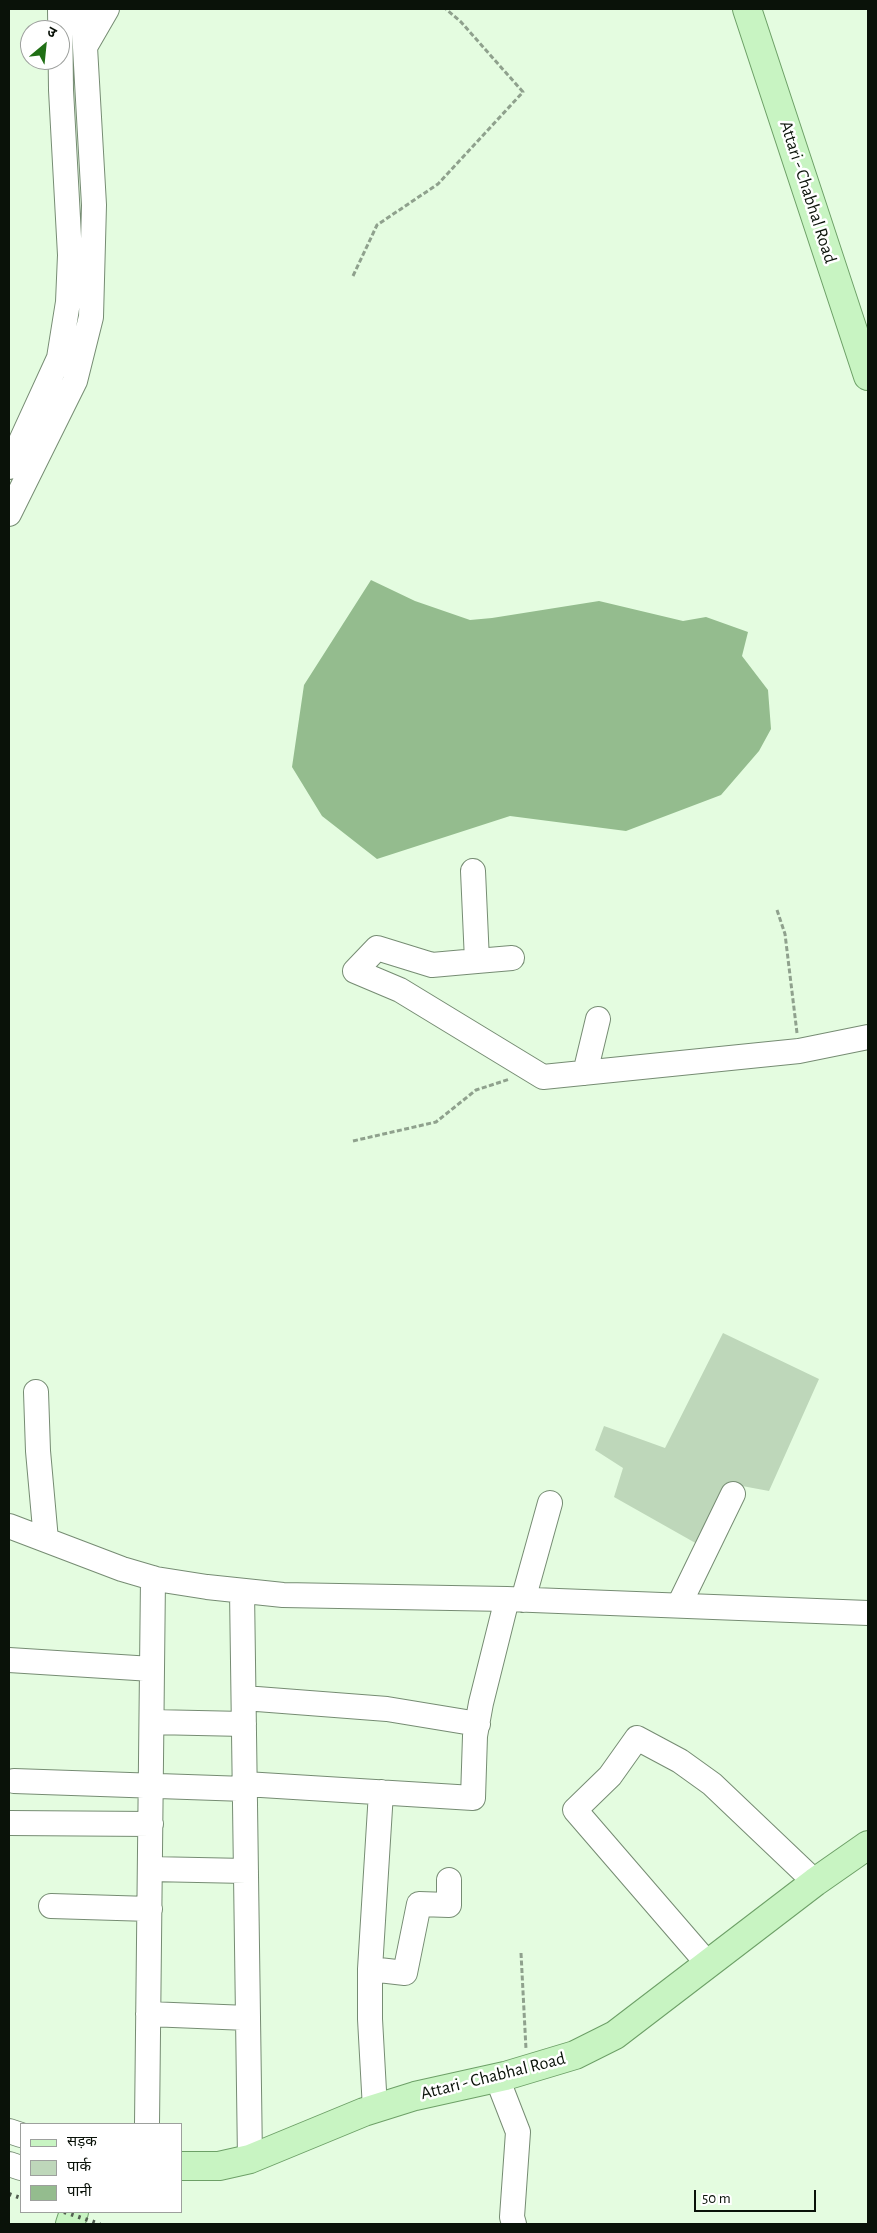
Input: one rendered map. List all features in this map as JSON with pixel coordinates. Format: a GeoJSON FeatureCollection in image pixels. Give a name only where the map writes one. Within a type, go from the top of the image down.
{"type":"FeatureCollection","features":[{"type":"Feature","properties":{"kind":"main road","name":"Attari - Chabhal Road"},"geometry":{"type":"LineString","coordinates":[[747,9],[868,376]]}},
{"type":"Feature","properties":{"kind":"main road","name":"Attari - Chabhal Road"},"geometry":{"type":"LineString","coordinates":[[182,2166],[219,2166],[250,2159],[375,2109],[415,2096],[497,2078],[575,2055],[615,2035],[815,1882],[868,1846]]}},
{"type":"Feature","properties":{"kind":"street"},"geometry":{"type":"LineString","coordinates":[[9,467],[59,358],[68,302],[70,255],[61,90],[60,9]]}},
{"type":"Feature","properties":{"kind":"street"},"geometry":{"type":"LineString","coordinates":[[9,514],[74,381],[91,317],[94,205],[83,9]]}},
{"type":"Feature","properties":{"kind":"street"},"geometry":{"type":"LineString","coordinates":[[85,47],[107,9]]}},
{"type":"Feature","properties":{"kind":"street"},"geometry":{"type":"LineString","coordinates":[[473,871],[477,961]]}},
{"type":"Feature","properties":{"kind":"street"},"geometry":{"type":"LineString","coordinates":[[512,958],[432,964],[377,948],[355,971],[400,990],[543,1078],[799,1051],[868,1037]]}},
{"type":"Feature","properties":{"kind":"street"},"geometry":{"type":"LineString","coordinates":[[585,1073],[598,1018]]}},
{"type":"Feature","properties":{"kind":"street"},"geometry":{"type":"LineString","coordinates":[[36,1392],[38,1451],[46,1540]]}},
{"type":"Feature","properties":{"kind":"street"},"geometry":{"type":"LineString","coordinates":[[678,1605],[733,1494]]}},
{"type":"Feature","properties":{"kind":"street"},"geometry":{"type":"LineString","coordinates":[[14,1781],[151,1787],[245,1787],[381,1792],[473,1798],[478,1724],[515,1599],[550,1503]]}},
{"type":"Feature","properties":{"kind":"street"},"geometry":{"type":"LineString","coordinates":[[11,1528],[122,1569],[154,1578],[282,1595],[515,1599],[868,1612]]}},
{"type":"Feature","properties":{"kind":"street"},"geometry":{"type":"LineString","coordinates":[[147,2123],[154,1578]]}},
{"type":"Feature","properties":{"kind":"street"},"geometry":{"type":"LineString","coordinates":[[242,1591],[250,2159]]}},
{"type":"Feature","properties":{"kind":"street"},"geometry":{"type":"LineString","coordinates":[[9,1660],[152,1669]]}},
{"type":"Feature","properties":{"kind":"street"},"geometry":{"type":"LineString","coordinates":[[244,1698],[387,1709],[428,1714],[478,1724]]}},
{"type":"Feature","properties":{"kind":"street"},"geometry":{"type":"LineString","coordinates":[[152,1722],[244,1724]]}},
{"type":"Feature","properties":{"kind":"street"},"geometry":{"type":"LineString","coordinates":[[708,1964],[576,1810],[610,1776],[637,1738],[680,1761],[712,1784],[815,1882]]}},
{"type":"Feature","properties":{"kind":"street"},"geometry":{"type":"LineString","coordinates":[[375,2109],[370,2019],[370,1969],[381,1792]]}},
{"type":"Feature","properties":{"kind":"street"},"geometry":{"type":"LineString","coordinates":[[9,1824],[151,1824]]}},
{"type":"Feature","properties":{"kind":"street"},"geometry":{"type":"LineString","coordinates":[[150,1869],[246,1871]]}},
{"type":"Feature","properties":{"kind":"street"},"geometry":{"type":"LineString","coordinates":[[370,1969],[405,1973],[419,1904],[449,1905],[449,1880]]}},
{"type":"Feature","properties":{"kind":"street"},"geometry":{"type":"LineString","coordinates":[[51,1906],[150,1909]]}},
{"type":"Feature","properties":{"kind":"street"},"geometry":{"type":"LineString","coordinates":[[148,2014],[248,2018]]}},
{"type":"Feature","properties":{"kind":"street"},"geometry":{"type":"LineString","coordinates":[[497,2078],[518,2132],[512,2217],[514,2224]]}},
{"type":"Feature","properties":{"kind":"path"},"geometry":{"type":"LineString","coordinates":[[353,276],[377,225],[438,184],[523,92],[462,22],[446,9]]}},
{"type":"Feature","properties":{"kind":"path"},"geometry":{"type":"LineString","coordinates":[[777,910],[785,934],[799,1051]]}},
{"type":"Feature","properties":{"kind":"path"},"geometry":{"type":"LineString","coordinates":[[353,1141],[436,1122],[476,1090],[511,1079],[543,1078]]}},
{"type":"Feature","properties":{"kind":"path"},"geometry":{"type":"LineString","coordinates":[[521,1953],[527,2070]]}},
{"type":"Feature","properties":{"kind":"green space"},"geometry":{"type":"Polygon","coordinates":[[[723,1333],[819,1379],[769,1491],[726,1483],[699,1545],[614,1497],[623,1468],[595,1450],[604,1426],[665,1448],[723,1333]]]}},
{"type":"Feature","properties":{"kind":"water"},"geometry":{"type":"Polygon","coordinates":[[[371,580],[415,601],[470,620],[599,601],[683,621],[706,617],[748,632],[742,656],[768,690],[771,729],[759,751],[721,795],[626,831],[510,816],[377,859],[322,816],[292,767],[304,685],[371,580]]]}},
{"type":"Feature","properties":{"kind":"railway"},"geometry":{"type":"LineString","coordinates":[[9,2194],[20,2198]]}},
{"type":"Feature","properties":{"kind":"railway"},"geometry":{"type":"LineString","coordinates":[[67,2213],[100,2224]]}}]}
